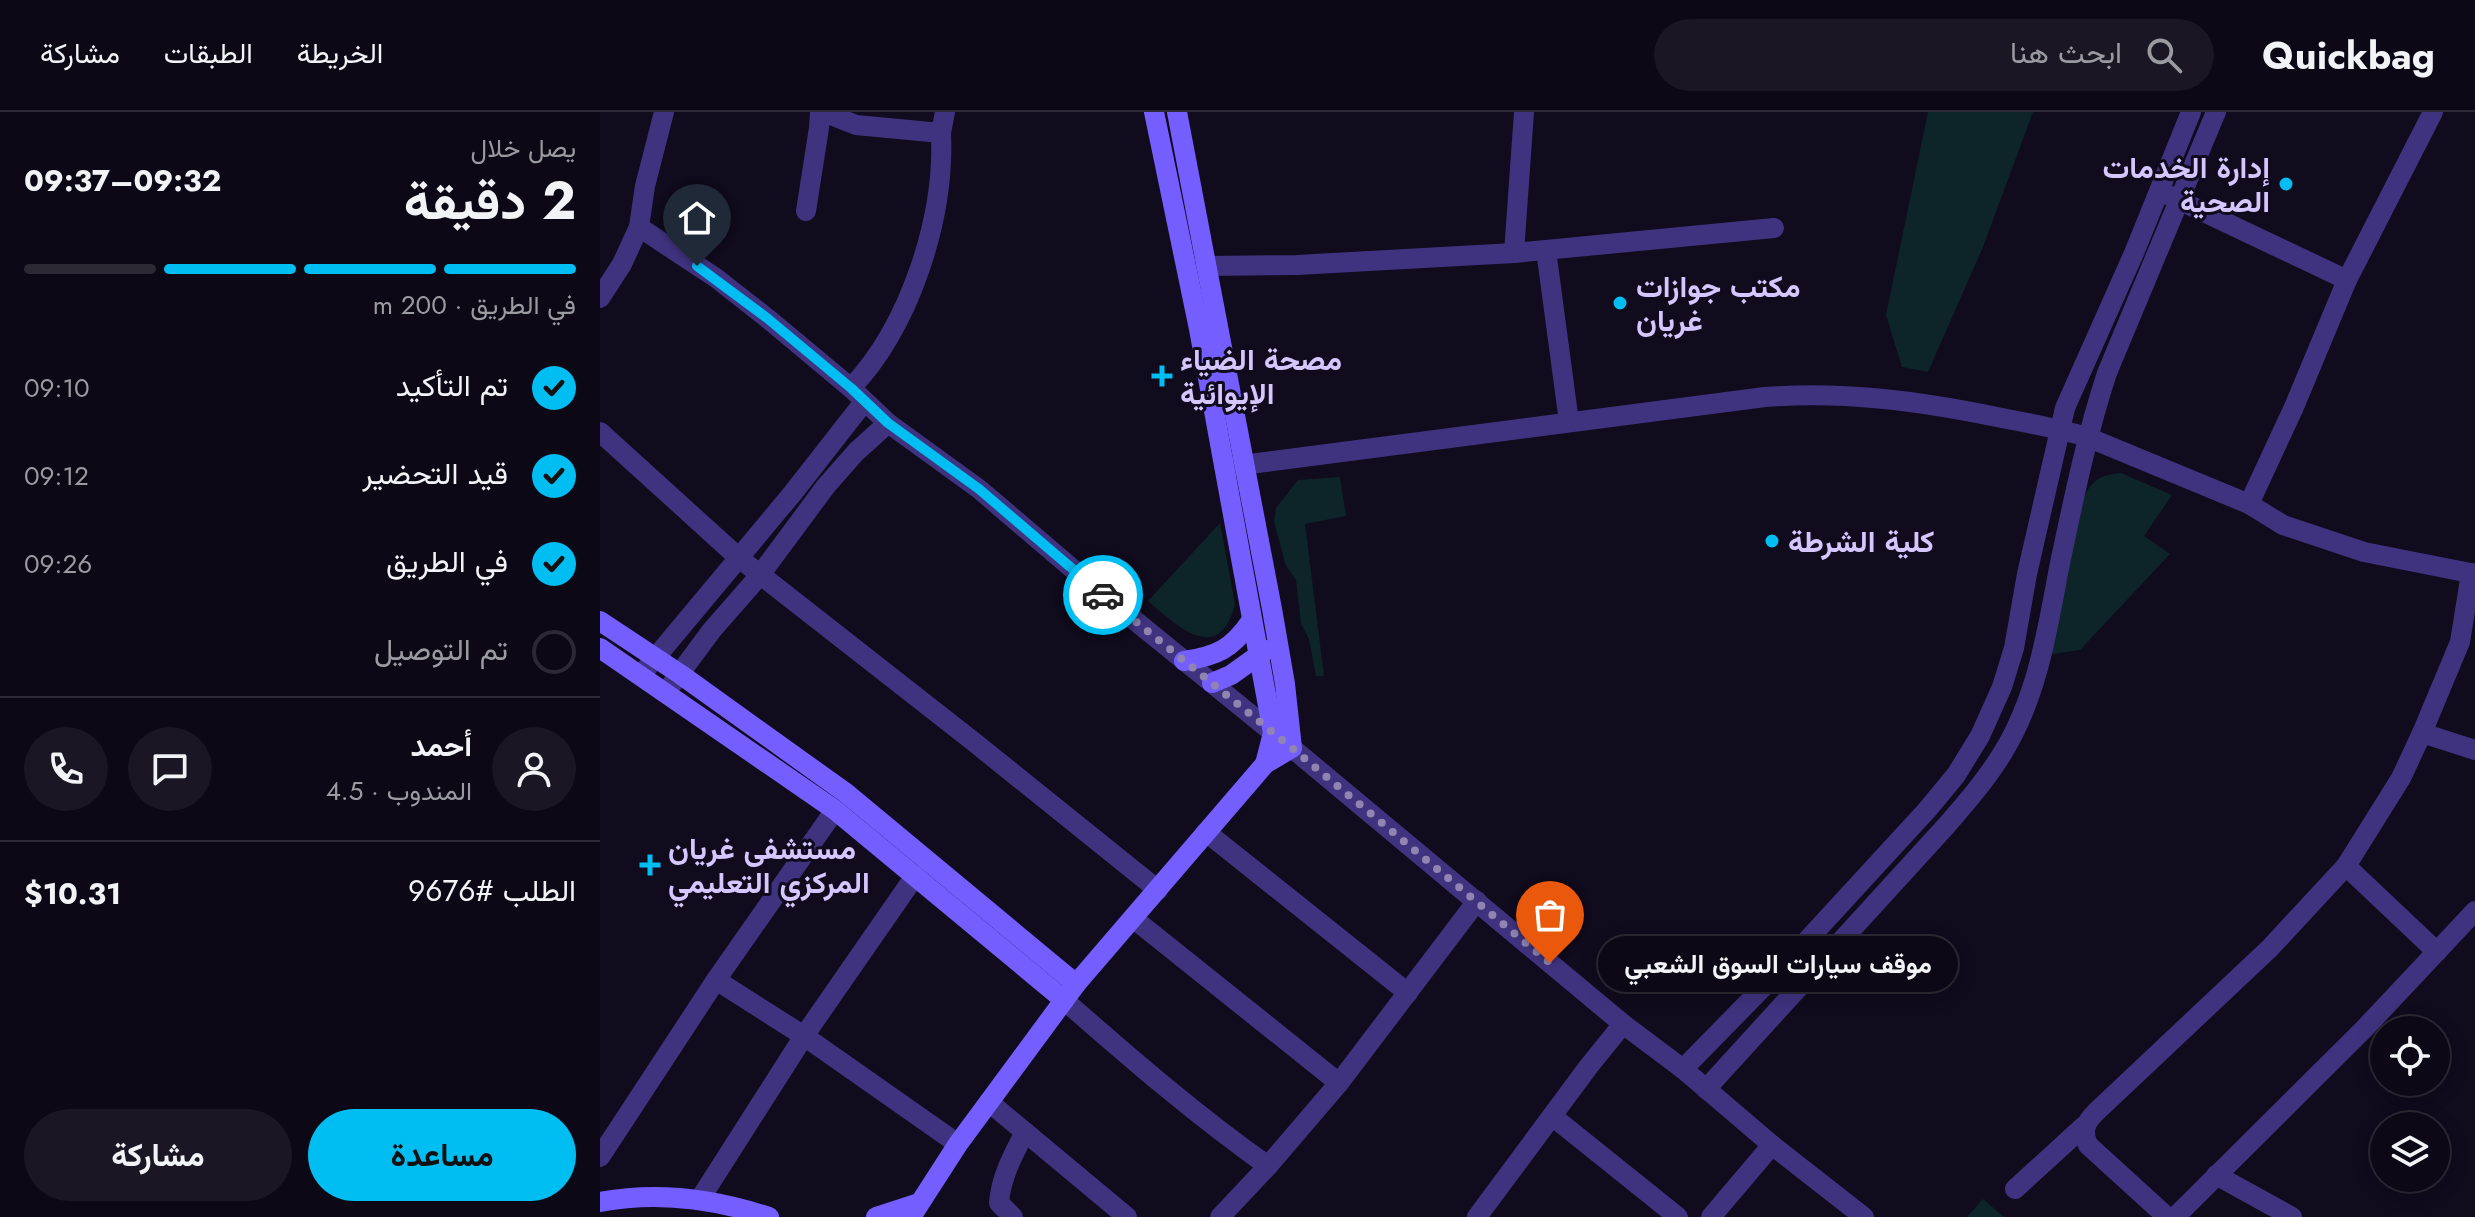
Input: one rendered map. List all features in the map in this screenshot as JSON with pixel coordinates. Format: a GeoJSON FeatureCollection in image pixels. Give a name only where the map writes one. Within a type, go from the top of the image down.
{"type":"FeatureCollection","features":[{"type":"Feature","properties":{"kind":"main road"},"geometry":{"type":"LineString","coordinates":[[876,1217],[915,1210],[958,1144],[1070,992],[1265,764],[1292,748],[1278,639],[1199,329],[1154,112]]}},
{"type":"Feature","properties":{"kind":"main road"},"geometry":{"type":"LineString","coordinates":[[1177,112],[1206,266],[1251,621],[1273,733],[1265,764]]}},
{"type":"Feature","properties":{"kind":"main road"},"geometry":{"type":"LineString","coordinates":[[600,621],[680,674],[846,793],[927,858],[1070,992]]}},
{"type":"Feature","properties":{"kind":"main road"},"geometry":{"type":"LineString","coordinates":[[1184,661],[1224,650],[1242,635],[1251,621]]}},
{"type":"Feature","properties":{"kind":"main road"},"geometry":{"type":"LineString","coordinates":[[1212,683],[1259,657],[1278,639]]}},
{"type":"Feature","properties":{"kind":"main road"},"geometry":{"type":"LineString","coordinates":[[600,648],[835,810],[915,876],[1070,992]]}},
{"type":"Feature","properties":{"kind":"main road"},"geometry":{"type":"LineString","coordinates":[[600,1202],[647,1196],[700,1199],[769,1217]]}},
{"type":"Feature","properties":{"kind":"street"},"geometry":{"type":"LineString","coordinates":[[600,298],[622,264],[639,227],[645,186],[664,112]]}},
{"type":"Feature","properties":{"kind":"street"},"geometry":{"type":"LineString","coordinates":[[641,675],[739,558],[857,395],[892,334],[913,291],[935,210],[943,161],[943,122],[856,125],[822,112],[806,211]]}},
{"type":"Feature","properties":{"kind":"street"},"geometry":{"type":"LineString","coordinates":[[1514,253],[1524,112]]}},
{"type":"Feature","properties":{"kind":"street"},"geometry":{"type":"LineString","coordinates":[[1683,1069],[1779,971],[1927,810],[1956,775],[1980,736],[2002,687],[2014,648],[2027,574],[2065,408],[2118,291],[2191,112]]}},
{"type":"Feature","properties":{"kind":"street"},"geometry":{"type":"LineString","coordinates":[[1706,1089],[1946,826],[1977,790],[2003,752],[2021,716],[2042,658],[2087,437],[2107,373],[2216,112]]}},
{"type":"Feature","properties":{"kind":"street"},"geometry":{"type":"LineString","coordinates":[[2249,504],[2347,280],[2433,112]]}},
{"type":"Feature","properties":{"kind":"street"},"geometry":{"type":"LineString","coordinates":[[2159,191],[2347,280]]}},
{"type":"Feature","properties":{"kind":"street"},"geometry":{"type":"LineString","coordinates":[[639,227],[716,278],[888,423],[979,489],[1623,1024],[1864,1217]]}},
{"type":"Feature","properties":{"kind":"street"},"geometry":{"type":"LineString","coordinates":[[1206,266],[1342,263],[1514,253],[1774,228]]}},
{"type":"Feature","properties":{"kind":"street"},"geometry":{"type":"LineString","coordinates":[[1546,250],[1569,422]]}},
{"type":"Feature","properties":{"kind":"street"},"geometry":{"type":"LineString","coordinates":[[1233,467],[1765,397],[1835,394],[1944,406],[2059,429],[2087,437],[2249,504],[2283,525],[2364,552],[2473,574],[2468,646],[2401,778],[2346,866],[2270,948],[2015,1189]]}},
{"type":"Feature","properties":{"kind":"street"},"geometry":{"type":"LineString","coordinates":[[666,692],[712,630],[760,575],[826,486],[856,452],[888,423]]}},
{"type":"Feature","properties":{"kind":"street"},"geometry":{"type":"LineString","coordinates":[[600,432],[739,558],[1158,890]]}},
{"type":"Feature","properties":{"kind":"street"},"geometry":{"type":"LineString","coordinates":[[2422,733],[2475,750]]}},
{"type":"Feature","properties":{"kind":"street"},"geometry":{"type":"LineString","coordinates":[[600,1157],[716,980],[835,810]]}},
{"type":"Feature","properties":{"kind":"street"},"geometry":{"type":"LineString","coordinates":[[1927,810],[1946,826]]}},
{"type":"Feature","properties":{"kind":"street"},"geometry":{"type":"LineString","coordinates":[[1206,832],[1408,993]]}},
{"type":"Feature","properties":{"kind":"street"},"geometry":{"type":"LineString","coordinates":[[2346,866],[2437,952]]}},
{"type":"Feature","properties":{"kind":"street"},"geometry":{"type":"LineString","coordinates":[[700,1199],[804,1036],[915,876]]}},
{"type":"Feature","properties":{"kind":"street"},"geometry":{"type":"LineString","coordinates":[[1220,1217],[1339,1083],[1477,901]]}},
{"type":"Feature","properties":{"kind":"street"},"geometry":{"type":"LineString","coordinates":[[2175,1217],[2473,916]]}},
{"type":"Feature","properties":{"kind":"street"},"geometry":{"type":"LineString","coordinates":[[1134,919],[1339,1083]]}},
{"type":"Feature","properties":{"kind":"street"},"geometry":{"type":"LineString","coordinates":[[716,980],[804,1036],[958,1144]]}},
{"type":"Feature","properties":{"kind":"street"},"geometry":{"type":"LineString","coordinates":[[1070,992],[1173,1094],[1268,1166]]}},
{"type":"Feature","properties":{"kind":"street"},"geometry":{"type":"LineString","coordinates":[[1485,1215],[1552,1116],[1623,1024]]}},
{"type":"Feature","properties":{"kind":"street"},"geometry":{"type":"LineString","coordinates":[[989,1102],[1127,1217]]}},
{"type":"Feature","properties":{"kind":"street"},"geometry":{"type":"LineString","coordinates":[[1552,1116],[1678,1217]]}},
{"type":"Feature","properties":{"kind":"street"},"geometry":{"type":"LineString","coordinates":[[2084,1126],[2088,1145],[2167,1217]]}},
{"type":"Feature","properties":{"kind":"street"},"geometry":{"type":"LineString","coordinates":[[1013,1217],[999,1203],[1000,1193],[1007,1169],[1025,1132]]}},
{"type":"Feature","properties":{"kind":"street"},"geometry":{"type":"LineString","coordinates":[[1711,1217],[1772,1145]]}},
{"type":"Feature","properties":{"kind":"street"},"geometry":{"type":"LineString","coordinates":[[2216,1175],[2292,1217]]}},
{"type":"Feature","properties":{"kind":"green space"},"geometry":{"type":"Polygon","coordinates":[[[1928,112],[2033,112],[1983,247],[1928,372],[1902,367],[1886,315],[1928,112]]]}},
{"type":"Feature","properties":{"kind":"green space"},"geometry":{"type":"Polygon","coordinates":[[[2121,473],[2172,495],[2144,536],[2170,554],[2080,650],[2053,654],[2049,652],[2079,505],[2095,482],[2121,473]]]}},
{"type":"Feature","properties":{"kind":"green space"},"geometry":{"type":"Polygon","coordinates":[[[1340,477],[1346,516],[1305,524],[1324,676],[1316,676],[1309,639],[1301,624],[1296,580],[1286,566],[1274,522],[1276,508],[1298,480],[1340,477]]]}},
{"type":"Feature","properties":{"kind":"green space"},"geometry":{"type":"Polygon","coordinates":[[[1220,523],[1235,604],[1228,623],[1219,633],[1208,637],[1197,636],[1184,630],[1148,601],[1220,523]]]}},
{"type":"Feature","properties":{"kind":"green space"},"geometry":{"type":"Polygon","coordinates":[[[1983,1199],[2004,1217],[1967,1217],[1983,1199]]]}},
{"type":"Feature","properties":{"kind":"way so far"},"geometry":{"type":"LineString","coordinates":[[1103,595],[1550,963]]}},
{"type":"Feature","properties":{"kind":"place","name":"إدارة الخدمات الصحية"},"geometry":{"type":"Point","coordinates":[2286,184]}},
{"type":"Feature","properties":{"kind":"place","name":"مكتب جوازات غريان"},"geometry":{"type":"Point","coordinates":[1620,303]}},
{"type":"Feature","properties":{"kind":"place","name":"مصحة الضياء الإيوائية"},"geometry":{"type":"Point","coordinates":[1162,376]}},
{"type":"Feature","properties":{"kind":"place","name":"كلية الشرطة"},"geometry":{"type":"Point","coordinates":[1772,541]}},
{"type":"Feature","properties":{"kind":"place","name":"مستشفى غريان المركزي التعليمي"},"geometry":{"type":"Point","coordinates":[650,865]}},
{"type":"Feature","properties":{"kind":"place","name":"موقف سيارات السوق الشعبي"},"geometry":{"type":"Point","coordinates":[1550,963]}},
{"type":"Feature","properties":{"kind":"route"},"geometry":{"type":"LineString","coordinates":[[697,266],[767,318],[888,423],[979,489],[1103,595]]}}]}
